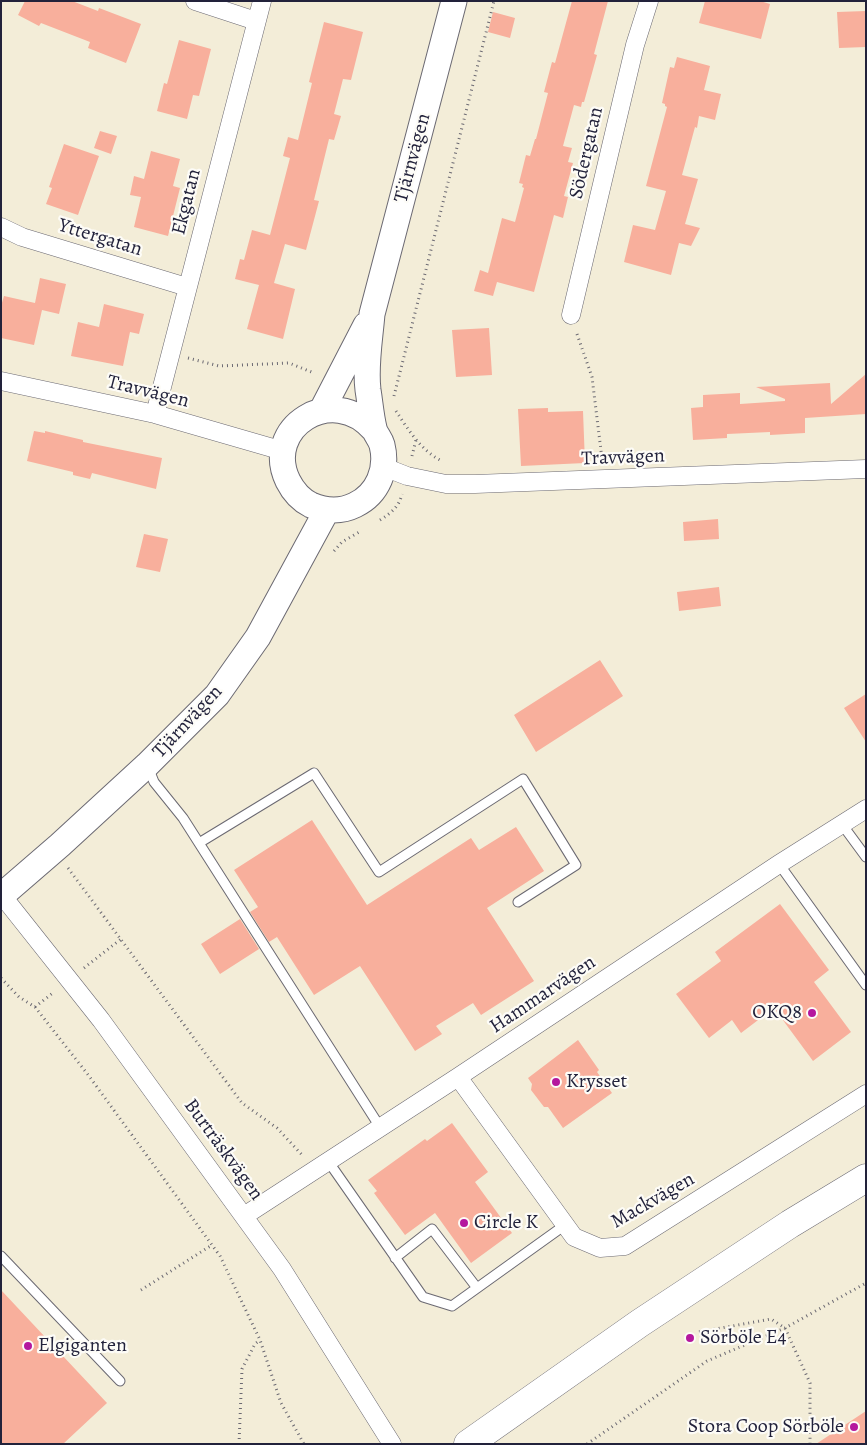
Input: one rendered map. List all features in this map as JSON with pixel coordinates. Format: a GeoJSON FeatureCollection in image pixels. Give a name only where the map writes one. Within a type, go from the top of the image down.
{"type":"FeatureCollection","features":[{"type":"Feature","properties":{"kind":"highway"},"geometry":{"type":"LineString","coordinates":[[468,1444],[640,1323],[782,1230],[866,1178]]}},
{"type":"Feature","properties":{"kind":"street"},"geometry":{"type":"LineString","coordinates":[[196,1],[256,21]]}},
{"type":"Feature","properties":{"kind":"street","name":"Ekgatan"},"geometry":{"type":"LineString","coordinates":[[155,414],[262,1]]}},
{"type":"Feature","properties":{"kind":"street","name":"Tjärnvägen"},"geometry":{"type":"LineString","coordinates":[[374,430],[367,361],[372,314],[454,1]]}},
{"type":"Feature","properties":{"kind":"street","name":"Södergatan"},"geometry":{"type":"LineString","coordinates":[[570,315],[635,45],[649,1]]}},
{"type":"Feature","properties":{"kind":"street","name":"Yttergatan"},"geometry":{"type":"LineString","coordinates":[[1,227],[22,236],[188,287]]}},
{"type":"Feature","properties":{"kind":"street","name":"Tjärnvägen"},"geometry":{"type":"LineString","coordinates":[[322,410],[372,314]]}},
{"type":"Feature","properties":{"kind":"street","name":"Travvägen"},"geometry":{"type":"LineString","coordinates":[[1,381],[155,414],[284,451]]}},
{"type":"Feature","properties":{"kind":"street"},"geometry":{"type":"LineString","coordinates":[[333,409],[351,412],[360,417],[374,430],[382,444],[384,467],[378,484],[360,503],[345,509],[327,510],[307,503],[295,492],[286,478],[284,451],[286,442],[294,428],[306,417],[322,410],[333,409]]}},
{"type":"Feature","properties":{"kind":"street","name":"Travvägen"},"geometry":{"type":"LineString","coordinates":[[384,467],[407,476],[446,484],[605,480],[866,469]]}},
{"type":"Feature","properties":{"kind":"street","name":"Tjärnvägen"},"geometry":{"type":"LineString","coordinates":[[2,895],[147,765],[217,695],[258,637],[327,510]]}},
{"type":"Feature","properties":{"kind":"street","name":"Hammarvägen"},"geometry":{"type":"LineString","coordinates":[[244,1216],[458,1077],[779,864],[866,809]]}},
{"type":"Feature","properties":{"kind":"street","name":"Burträskvägen"},"geometry":{"type":"LineString","coordinates":[[2,895],[101,1020],[282,1269],[392,1444]]}},
{"type":"Feature","properties":{"kind":"street","name":"Mackvägen"},"geometry":{"type":"LineString","coordinates":[[458,1077],[574,1237],[600,1248],[625,1246],[866,1094]]}},
{"type":"Feature","properties":{"kind":"lane"},"geometry":{"type":"LineString","coordinates":[[147,765],[154,782],[183,818],[380,1127]]}},
{"type":"Feature","properties":{"kind":"lane"},"geometry":{"type":"LineString","coordinates":[[199,843],[314,773],[379,872],[523,779],[576,866],[518,902]]}},
{"type":"Feature","properties":{"kind":"lane"},"geometry":{"type":"LineString","coordinates":[[842,823],[866,857]]}},
{"type":"Feature","properties":{"kind":"lane"},"geometry":{"type":"LineString","coordinates":[[779,864],[866,985]]}},
{"type":"Feature","properties":{"kind":"lane"},"geometry":{"type":"LineString","coordinates":[[328,1161],[422,1297],[452,1306],[565,1225]]}},
{"type":"Feature","properties":{"kind":"lane"},"geometry":{"type":"LineString","coordinates":[[395,1258],[432,1229],[477,1288]]}},
{"type":"Feature","properties":{"kind":"lane"},"geometry":{"type":"LineString","coordinates":[[1,1256],[120,1381]]}},
{"type":"Feature","properties":{"kind":"path"},"geometry":{"type":"LineString","coordinates":[[394,397],[494,1]]}},
{"type":"Feature","properties":{"kind":"path"},"geometry":{"type":"LineString","coordinates":[[570,315],[592,376],[605,480]]}},
{"type":"Feature","properties":{"kind":"path"},"geometry":{"type":"LineString","coordinates":[[1,978],[19,998],[35,1007],[89,1076],[220,1256],[260,1340],[281,1403],[304,1444]]}},
{"type":"Feature","properties":{"kind":"path"},"geometry":{"type":"LineString","coordinates":[[141,1290],[212,1245]]}},
{"type":"Feature","properties":{"kind":"path"},"geometry":{"type":"LineString","coordinates":[[587,1444],[707,1361],[785,1328],[866,1283]]}},
{"type":"Feature","properties":{"kind":"path"},"geometry":{"type":"LineString","coordinates":[[699,1332],[771,1320],[785,1328],[810,1383],[810,1444]]}},
{"type":"Feature","properties":{"kind":"path"},"geometry":{"type":"LineString","coordinates":[[239,1444],[242,1369],[254,1344],[260,1340]]}},
{"type":"Feature","properties":{"kind":"building"},"geometry":{"type":"Polygon","coordinates":[[[25,1],[72,1],[98,11],[99,8],[141,24],[126,63],[88,48],[90,42],[41,23],[39,26],[18,15],[25,1]]]}},
{"type":"Feature","properties":{"kind":"building"},"geometry":{"type":"Polygon","coordinates":[[[572,1],[608,1],[594,54],[597,55],[584,102],[582,102],[581,107],[574,105],[563,146],[572,148],[568,162],[573,163],[564,196],[568,197],[563,218],[554,215],[534,292],[497,282],[493,296],[474,291],[480,270],[488,273],[502,218],[515,222],[524,188],[522,187],[523,184],[519,183],[526,155],[530,156],[536,139],[548,93],[544,92],[552,62],[555,63],[572,1]]]}},
{"type":"Feature","properties":{"kind":"building"},"geometry":{"type":"Polygon","coordinates":[[[705,1],[760,1],[770,4],[761,39],[699,23],[705,1]]]}},
{"type":"Feature","properties":{"kind":"building"},"geometry":{"type":"Polygon","coordinates":[[[866,11],[866,47],[839,48],[837,12],[866,11]]]}},
{"type":"Feature","properties":{"kind":"building"},"geometry":{"type":"Polygon","coordinates":[[[493,12],[515,18],[510,38],[488,32],[493,12]]]}},
{"type":"Feature","properties":{"kind":"building"},"geometry":{"type":"Polygon","coordinates":[[[324,22],[363,32],[351,80],[343,79],[334,114],[341,116],[334,140],[329,139],[314,200],[319,201],[306,250],[285,244],[274,283],[295,289],[283,339],[247,329],[259,285],[235,279],[240,259],[244,260],[252,230],[270,235],[290,158],[283,156],[288,137],[298,140],[312,83],[309,82],[324,22]]]}},
{"type":"Feature","properties":{"kind":"building"},"geometry":{"type":"Polygon","coordinates":[[[179,40],[211,49],[199,96],[193,95],[187,119],[157,111],[164,83],[167,84],[179,40]]]}},
{"type":"Feature","properties":{"kind":"building"},"geometry":{"type":"Polygon","coordinates":[[[677,57],[710,66],[704,90],[721,94],[715,120],[699,116],[697,128],[695,127],[682,175],[698,179],[685,224],[700,228],[691,246],[679,243],[671,275],[624,262],[633,225],[655,230],[666,191],[646,186],[667,107],[662,103],[670,67],[674,68],[677,57]]]}},
{"type":"Feature","properties":{"kind":"building"},"geometry":{"type":"Polygon","coordinates":[[[100,131],[117,136],[111,154],[94,148],[100,131]]]}},
{"type":"Feature","properties":{"kind":"building"},"geometry":{"type":"Polygon","coordinates":[[[64,144],[99,156],[78,215],[46,204],[52,188],[49,187],[64,144]]]}},
{"type":"Feature","properties":{"kind":"building"},"geometry":{"type":"Polygon","coordinates":[[[151,151],[180,159],[173,186],[180,188],[168,236],[134,227],[141,197],[130,195],[134,176],[144,179],[151,151]]]}},
{"type":"Feature","properties":{"kind":"building"},"geometry":{"type":"Polygon","coordinates":[[[40,278],[66,284],[59,314],[42,310],[34,345],[1,338],[1,306],[4,296],[35,303],[40,278]]]}},
{"type":"Feature","properties":{"kind":"building"},"geometry":{"type":"Polygon","coordinates":[[[104,304],[144,314],[139,334],[130,332],[123,366],[71,356],[78,322],[99,327],[104,304]]]}},
{"type":"Feature","properties":{"kind":"building"},"geometry":{"type":"Polygon","coordinates":[[[489,328],[492,375],[456,377],[452,330],[489,328]]]}},
{"type":"Feature","properties":{"kind":"building"},"geometry":{"type":"Polygon","coordinates":[[[866,374],[866,414],[805,418],[805,433],[770,435],[770,432],[727,434],[727,438],[693,440],[691,408],[703,407],[703,395],[740,393],[740,404],[785,401],[785,399],[756,387],[830,383],[831,404],[866,374]]]}},
{"type":"Feature","properties":{"kind":"building"},"geometry":{"type":"Polygon","coordinates":[[[548,408],[548,412],[583,411],[585,463],[521,466],[518,409],[548,408]]]}},
{"type":"Feature","properties":{"kind":"building"},"geometry":{"type":"Polygon","coordinates":[[[34,431],[45,433],[45,431],[83,440],[83,442],[162,458],[156,489],[92,473],[90,479],[73,475],[73,472],[27,461],[34,431]]]}},
{"type":"Feature","properties":{"kind":"building"},"geometry":{"type":"Polygon","coordinates":[[[718,519],[719,539],[684,541],[683,522],[718,519]]]}},
{"type":"Feature","properties":{"kind":"building"},"geometry":{"type":"Polygon","coordinates":[[[144,534],[168,539],[160,572],[136,567],[144,534]]]}},
{"type":"Feature","properties":{"kind":"building"},"geometry":{"type":"Polygon","coordinates":[[[719,587],[721,606],[679,611],[677,592],[719,587]]]}},
{"type":"Feature","properties":{"kind":"building"},"geometry":{"type":"Polygon","coordinates":[[[600,660],[623,696],[536,752],[514,715],[600,660]]]}},
{"type":"Feature","properties":{"kind":"building"},"geometry":{"type":"Polygon","coordinates":[[[866,694],[866,742],[844,708],[866,694]]]}},
{"type":"Feature","properties":{"kind":"building"},"geometry":{"type":"Polygon","coordinates":[[[312,820],[367,905],[471,838],[479,850],[516,827],[544,871],[487,908],[534,981],[481,1015],[473,1003],[436,1026],[442,1034],[415,1051],[360,966],[314,995],[277,937],[269,942],[250,912],[258,907],[234,870],[312,820]]]}},
{"type":"Feature","properties":{"kind":"building"},"geometry":{"type":"Polygon","coordinates":[[[780,904],[829,970],[814,982],[851,1032],[813,1061],[774,1008],[741,1033],[732,1020],[709,1038],[676,994],[721,961],[715,952],[780,904]]]}},
{"type":"Feature","properties":{"kind":"building"},"geometry":{"type":"Polygon","coordinates":[[[240,919],[259,949],[220,974],[201,944],[240,919]]]}},
{"type":"Feature","properties":{"kind":"building"},"geometry":{"type":"Polygon","coordinates":[[[578,1040],[612,1093],[563,1128],[548,1107],[544,1107],[531,1090],[532,1084],[528,1078],[578,1040]]]}},
{"type":"Feature","properties":{"kind":"building"},"geometry":{"type":"Polygon","coordinates":[[[452,1123],[488,1172],[475,1182],[512,1233],[471,1263],[435,1213],[405,1235],[374,1193],[377,1191],[368,1180],[425,1139],[427,1141],[452,1123]]]}},
{"type":"Feature","properties":{"kind":"building","name":"Elgiganten"},"geometry":{"type":"Polygon","coordinates":[[[1,1290],[107,1403],[63,1444],[1,1444],[1,1290]]]}},
{"type":"Feature","properties":{"kind":"building","name":"Stora Coop Sörböle"},"geometry":{"type":"Polygon","coordinates":[[[866,1411],[866,1444],[816,1444],[866,1411]]]}},
{"type":"Feature","properties":{"kind":"place","name":"OKQ8"},"geometry":{"type":"Point","coordinates":[812,1013]}},
{"type":"Feature","properties":{"kind":"place","name":"Krysset"},"geometry":{"type":"Point","coordinates":[556,1082]}},
{"type":"Feature","properties":{"kind":"place","name":"Circle K"},"geometry":{"type":"Point","coordinates":[464,1223]}},
{"type":"Feature","properties":{"kind":"place","name":"Sörböle E4"},"geometry":{"type":"Point","coordinates":[690,1338]}},
{"type":"Feature","properties":{"kind":"place","name":"Elgiganten"},"geometry":{"type":"Point","coordinates":[28,1346]}},
{"type":"Feature","properties":{"kind":"place","name":"Stora Coop Sörböle"},"geometry":{"type":"Point","coordinates":[854,1427]}}]}
